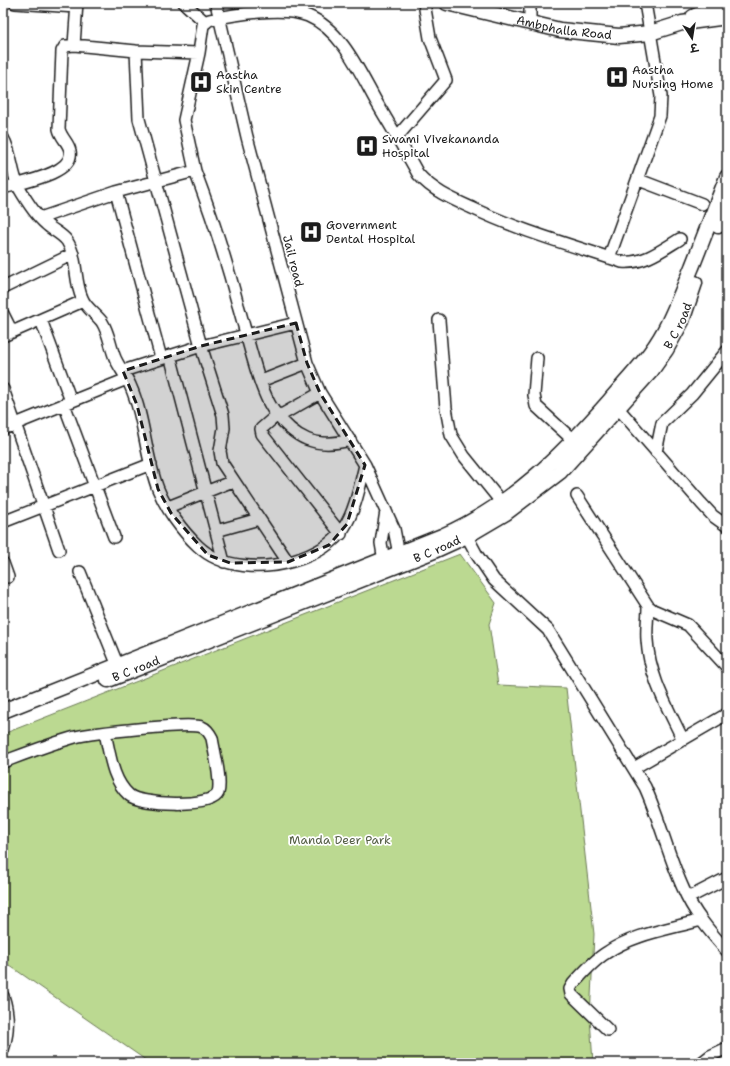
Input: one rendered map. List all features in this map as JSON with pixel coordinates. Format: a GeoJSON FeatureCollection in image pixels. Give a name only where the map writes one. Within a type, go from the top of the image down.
{"type":"FeatureCollection","features":[{"type":"Feature","properties":{"kind":"main road","name":"Ambphalla Road"},"geometry":{"type":"LineString","coordinates":[[446,3],[484,8],[530,24],[592,34],[619,36],[650,33],[682,24]]}},
{"type":"Feature","properties":{"kind":"main road"},"geometry":{"type":"LineString","coordinates":[[682,24],[724,3]]}},
{"type":"Feature","properties":{"kind":"main road"},"geometry":{"type":"LineString","coordinates":[[682,24],[727,16]]}},
{"type":"Feature","properties":{"kind":"main road"},"geometry":{"type":"LineString","coordinates":[[3,711],[118,666],[179,647],[465,532],[542,472],[639,368],[664,330],[722,213],[727,177]]}},
{"type":"Feature","properties":{"kind":"main road","name":"B C road"},"geometry":{"type":"LineString","coordinates":[[465,532],[506,513],[560,472],[652,370],[682,321],[722,213]]}},
{"type":"Feature","properties":{"kind":"main road","name":"B C road"},"geometry":{"type":"LineString","coordinates":[[3,721],[179,647]]}},
{"type":"Feature","properties":{"kind":"street"},"geometry":{"type":"LineString","coordinates":[[15,3],[77,5],[74,45]]}},
{"type":"Feature","properties":{"kind":"street"},"geometry":{"type":"LineString","coordinates":[[184,3],[205,22]]}},
{"type":"Feature","properties":{"kind":"street","name":"Jail road"},"geometry":{"type":"LineString","coordinates":[[216,3],[247,137],[307,362],[320,393],[365,465],[394,529],[400,559]]}},
{"type":"Feature","properties":{"kind":"street"},"geometry":{"type":"LineString","coordinates":[[397,137],[446,80],[430,38],[424,3]]}},
{"type":"Feature","properties":{"kind":"street"},"geometry":{"type":"LineString","coordinates":[[530,3],[530,24]]}},
{"type":"Feature","properties":{"kind":"street"},"geometry":{"type":"LineString","coordinates":[[609,258],[639,180],[660,116],[661,106],[645,3]]}},
{"type":"Feature","properties":{"kind":"street"},"geometry":{"type":"LineString","coordinates":[[350,440],[327,444],[308,440],[293,432],[277,415],[269,402],[261,381],[220,239],[195,171],[184,120],[199,53],[203,25],[205,22],[220,17],[279,11],[294,12],[308,16],[319,22],[329,30],[350,56],[418,174],[426,183],[440,193],[501,222],[622,262],[635,262],[657,253],[680,239]]}},
{"type":"Feature","properties":{"kind":"street"},"geometry":{"type":"LineString","coordinates":[[3,188],[60,170],[66,165],[71,156],[70,149],[62,138],[59,129],[62,51],[65,46],[74,45],[136,51],[199,53]]}},
{"type":"Feature","properties":{"kind":"street"},"geometry":{"type":"LineString","coordinates":[[136,51],[139,119],[201,346],[223,415],[224,428],[221,458],[233,481],[288,562]]}},
{"type":"Feature","properties":{"kind":"street"},"geometry":{"type":"LineString","coordinates":[[3,138],[17,183],[46,225],[66,239],[73,254],[78,290],[83,301],[102,323],[114,356],[125,375],[137,405],[158,489],[168,507],[198,546],[208,555],[224,562],[247,566],[267,566],[288,562],[314,553],[329,545],[341,534],[352,515],[365,465]]}},
{"type":"Feature","properties":{"kind":"street"},"geometry":{"type":"LineString","coordinates":[[40,218],[116,192],[195,171]]}},
{"type":"Feature","properties":{"kind":"street"},"geometry":{"type":"LineString","coordinates":[[639,180],[702,204]]}},
{"type":"Feature","properties":{"kind":"street"},"geometry":{"type":"LineString","coordinates":[[116,192],[166,356],[224,562]]}},
{"type":"Feature","properties":{"kind":"street"},"geometry":{"type":"LineString","coordinates":[[3,288],[73,254]]}},
{"type":"Feature","properties":{"kind":"street"},"geometry":{"type":"LineString","coordinates":[[3,314],[8,334],[83,301]]}},
{"type":"Feature","properties":{"kind":"street"},"geometry":{"type":"LineString","coordinates":[[41,320],[95,486],[114,537]]}},
{"type":"Feature","properties":{"kind":"street"},"geometry":{"type":"LineString","coordinates":[[439,320],[446,408],[451,435],[464,456],[502,503]]}},
{"type":"Feature","properties":{"kind":"street"},"geometry":{"type":"LineString","coordinates":[[3,429],[68,402],[166,356],[296,322]]}},
{"type":"Feature","properties":{"kind":"street"},"geometry":{"type":"LineString","coordinates":[[656,452],[662,423],[696,389],[727,351]]}},
{"type":"Feature","properties":{"kind":"street"},"geometry":{"type":"LineString","coordinates":[[537,358],[534,395],[536,406],[573,440]]}},
{"type":"Feature","properties":{"kind":"street"},"geometry":{"type":"LineString","coordinates":[[261,381],[307,362]]}},
{"type":"Feature","properties":{"kind":"street"},"geometry":{"type":"LineString","coordinates":[[3,389],[58,550]]}},
{"type":"Feature","properties":{"kind":"street"},"geometry":{"type":"LineString","coordinates":[[320,393],[283,414],[277,415],[262,426],[262,434],[341,534]]}},
{"type":"Feature","properties":{"kind":"street"},"geometry":{"type":"LineString","coordinates":[[618,408],[713,516],[727,526]]}},
{"type":"Feature","properties":{"kind":"street"},"geometry":{"type":"LineString","coordinates":[[3,522],[151,464]]}},
{"type":"Feature","properties":{"kind":"street"},"geometry":{"type":"LineString","coordinates":[[168,507],[233,481]]}},
{"type":"Feature","properties":{"kind":"street"},"geometry":{"type":"LineString","coordinates":[[577,496],[648,606],[653,610],[688,625],[727,667]]}},
{"type":"Feature","properties":{"kind":"street"},"geometry":{"type":"LineString","coordinates":[[385,565],[381,543],[386,510]]}},
{"type":"Feature","properties":{"kind":"street"},"geometry":{"type":"LineString","coordinates":[[216,531],[259,519]]}},
{"type":"Feature","properties":{"kind":"street"},"geometry":{"type":"LineString","coordinates":[[465,532],[494,580],[548,630],[634,768],[653,804],[683,889],[688,898],[701,920],[727,951]]}},
{"type":"Feature","properties":{"kind":"street"},"geometry":{"type":"LineString","coordinates":[[3,563],[8,577]]}},
{"type":"Feature","properties":{"kind":"street"},"geometry":{"type":"LineString","coordinates":[[80,572],[118,666]]}},
{"type":"Feature","properties":{"kind":"street"},"geometry":{"type":"LineString","coordinates":[[648,606],[647,640],[651,665],[659,689],[683,740]]}},
{"type":"Feature","properties":{"kind":"street"},"geometry":{"type":"LineString","coordinates":[[634,768],[727,714]]}},
{"type":"Feature","properties":{"kind":"street"},"geometry":{"type":"LineString","coordinates":[[3,762],[47,745],[77,737],[105,734],[191,726],[202,727],[212,738],[219,785],[218,793],[214,798],[195,803],[136,800],[123,789],[115,773],[105,734]]}},
{"type":"Feature","properties":{"kind":"street"},"geometry":{"type":"LineString","coordinates":[[688,898],[727,878]]}},
{"type":"Feature","properties":{"kind":"street"},"geometry":{"type":"LineString","coordinates":[[608,1030],[571,994],[570,989],[573,984],[596,960],[618,945],[630,940],[701,920]]}},
{"type":"Feature","properties":{"kind":"street"},"geometry":{"type":"LineString","coordinates":[[3,996],[8,1024],[3,1050]]}},
{"type":"Feature","properties":{"kind":"street"},"geometry":{"type":"LineString","coordinates":[[701,1063],[710,1056],[727,1048]]}},
{"type":"Feature","properties":{"kind":"highlighted area"},"geometry":{"type":"Polygon","coordinates":[[[296,323],[307,363],[320,393],[365,465],[347,524],[329,545],[288,562],[230,563],[208,555],[171,513],[158,489],[137,405],[123,371],[201,346],[296,323]]]}},
{"type":"Feature","properties":{"kind":"green space","name":"Manda Deer Park"},"geometry":{"type":"Polygon","coordinates":[[[460,554],[496,603],[489,624],[498,685],[566,688],[594,934],[590,1018],[593,1063],[150,1063],[3,961],[3,734],[460,554]]]}},
{"type":"Feature","properties":{"kind":"place","name":"Aastha Nursing Home"},"geometry":{"type":"Point","coordinates":[617,77]}},
{"type":"Feature","properties":{"kind":"place","name":"Aastha Skin Centre"},"geometry":{"type":"Point","coordinates":[201,82]}},
{"type":"Feature","properties":{"kind":"place","name":"Swami Vivekananda Hospital"},"geometry":{"type":"Point","coordinates":[367,146]}},
{"type":"Feature","properties":{"kind":"place","name":"Government Dental Hospital"},"geometry":{"type":"Point","coordinates":[311,232]}}]}
